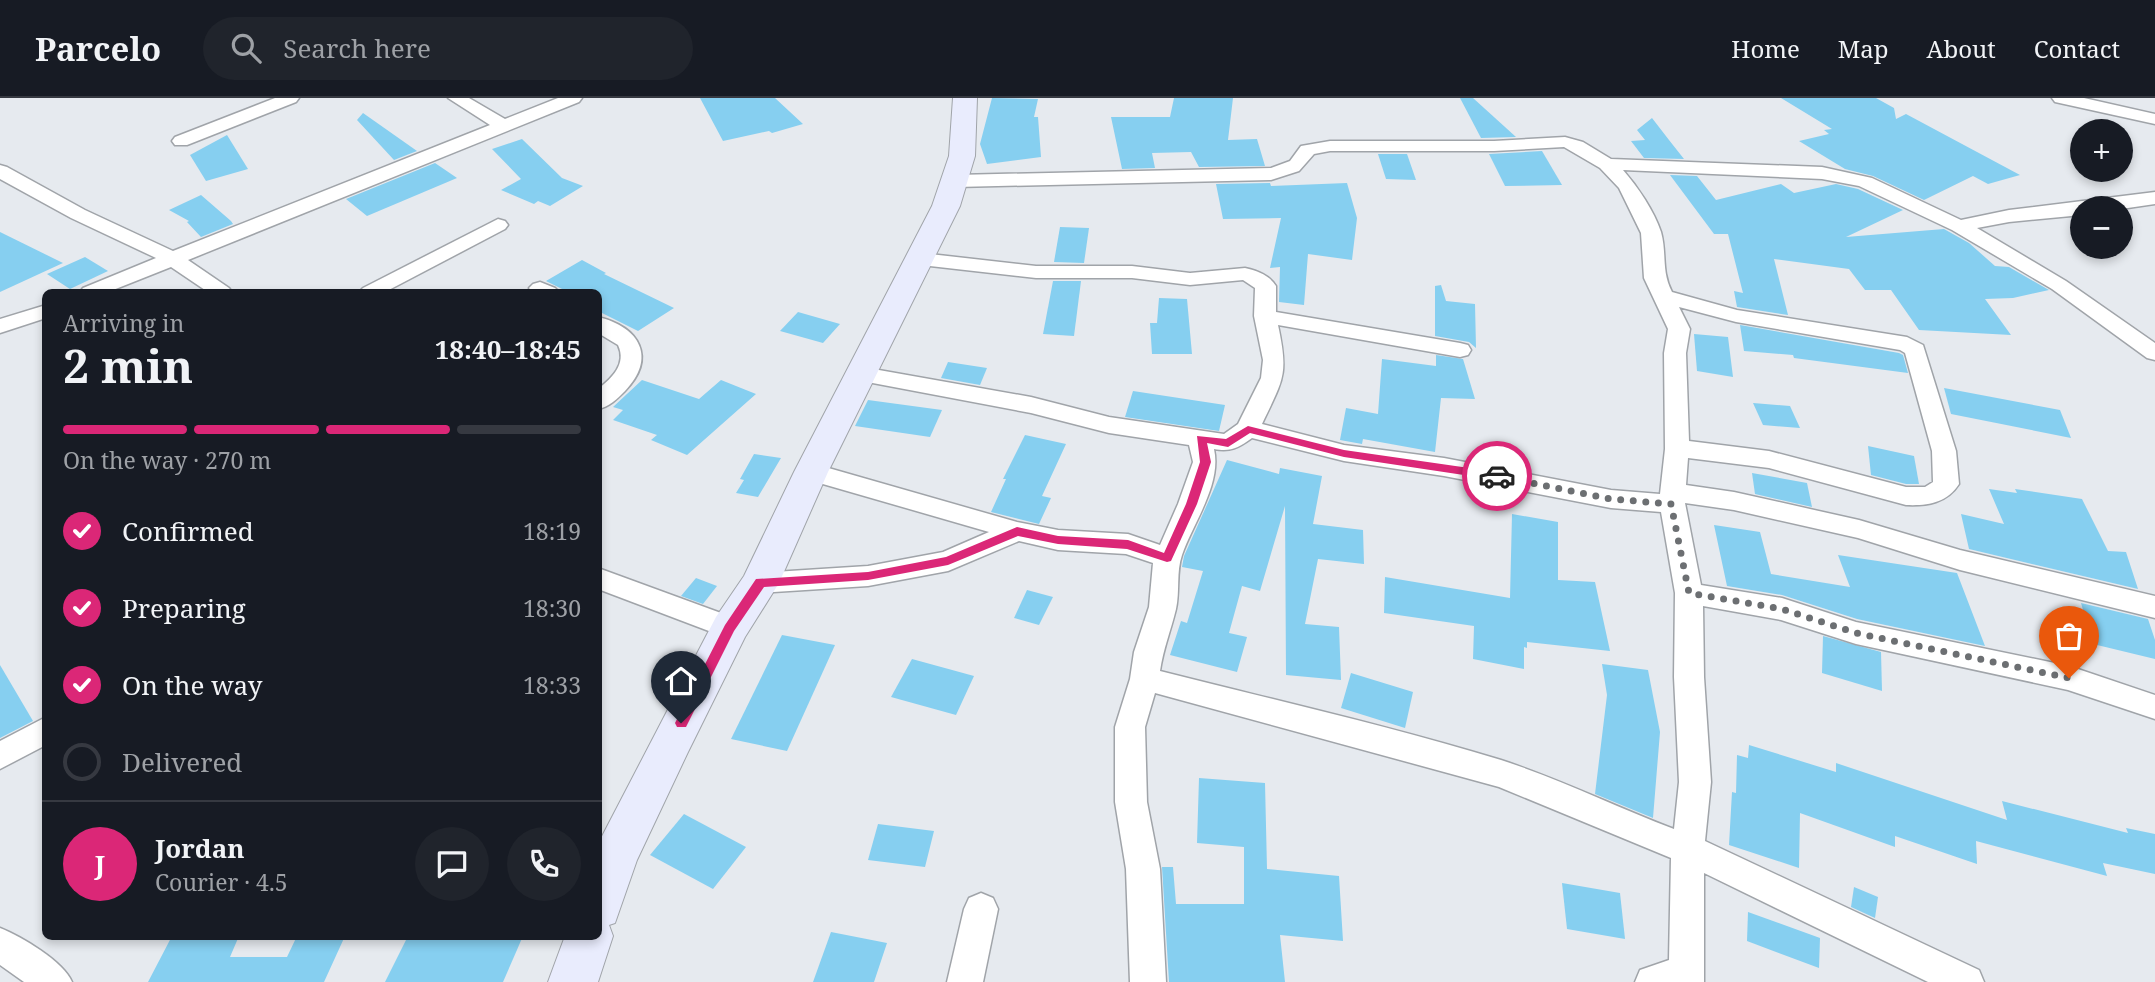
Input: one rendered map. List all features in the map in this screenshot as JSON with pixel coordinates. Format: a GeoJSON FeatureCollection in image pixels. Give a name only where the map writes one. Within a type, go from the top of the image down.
{"type":"FeatureCollection","features":[{"type":"Feature","properties":{"kind":"street"},"geometry":{"type":"LineString","coordinates":[[181,141],[290,98]]}},
{"type":"Feature","properties":{"kind":"street"},"geometry":{"type":"LineString","coordinates":[[457,98],[504,126]]}},
{"type":"Feature","properties":{"kind":"street"},"geometry":{"type":"LineString","coordinates":[[97,289],[573,98]]}},
{"type":"Feature","properties":{"kind":"street"},"geometry":{"type":"LineString","coordinates":[[602,895],[615,858],[730,628],[760,583],[811,472],[921,259],[956,181],[961,156],[965,98]]}},
{"type":"Feature","properties":{"kind":"street"},"geometry":{"type":"LineString","coordinates":[[2061,98],[2155,119]]}},
{"type":"Feature","properties":{"kind":"street"},"geometry":{"type":"LineString","coordinates":[[956,181],[1271,174],[1294,168],[1301,163],[1307,150],[1329,146],[1422,147],[1565,142],[1607,164],[1627,186],[1651,233],[1654,278],[1679,329],[1675,353],[1677,449],[1672,498],[1689,593],[1689,677],[1695,782],[1674,979]]}},
{"type":"Feature","properties":{"kind":"street"},"geometry":{"type":"LineString","coordinates":[[1607,164],[1822,173],[1866,182],[1959,226],[2059,285],[2155,353]]}},
{"type":"Feature","properties":{"kind":"street"},"geometry":{"type":"LineString","coordinates":[[0,171],[78,214],[170,258],[217,289]]}},
{"type":"Feature","properties":{"kind":"street"},"geometry":{"type":"LineString","coordinates":[[2133,201],[2155,198]]}},
{"type":"Feature","properties":{"kind":"street"},"geometry":{"type":"LineString","coordinates":[[1959,226],[2009,216],[2070,209]]}},
{"type":"Feature","properties":{"kind":"street"},"geometry":{"type":"LineString","coordinates":[[376,289],[498,225]]}},
{"type":"Feature","properties":{"kind":"street"},"geometry":{"type":"LineString","coordinates":[[862,374],[1031,405],[1109,425],[1228,443],[1248,429],[1257,415],[1275,360],[1265,316],[1266,286],[1258,279],[1245,274],[1190,279],[1132,272],[1036,272],[921,259]]}},
{"type":"Feature","properties":{"kind":"street"},"geometry":{"type":"LineString","coordinates":[[1665,297],[1735,316],[1908,344],[1915,350],[1944,451],[1946,484],[1938,493],[1917,497],[1871,488],[1795,466],[1721,451],[1677,449]]}},
{"type":"Feature","properties":{"kind":"street"},"geometry":{"type":"LineString","coordinates":[[0,326],[42,312]]}},
{"type":"Feature","properties":{"kind":"street"},"geometry":{"type":"LineString","coordinates":[[1265,316],[1338,331],[1460,350]]}},
{"type":"Feature","properties":{"kind":"street"},"geometry":{"type":"LineString","coordinates":[[602,326],[626,341],[632,357],[627,376],[602,398]]}},
{"type":"Feature","properties":{"kind":"street"},"geometry":{"type":"LineString","coordinates":[[1248,429],[1344,453],[1444,467],[1611,499],[1734,501],[1859,529],[1960,560],[2155,607]]}},
{"type":"Feature","properties":{"kind":"street"},"geometry":{"type":"LineString","coordinates":[[1148,982],[1143,869],[1130,789],[1130,727],[1145,679],[1148,652],[1163,607],[1167,558],[1191,504],[1205,462],[1200,438]]}},
{"type":"Feature","properties":{"kind":"street"},"geometry":{"type":"LineString","coordinates":[[811,472],[1017,531],[1058,540],[1128,544],[1167,558]]}},
{"type":"Feature","properties":{"kind":"street"},"geometry":{"type":"LineString","coordinates":[[760,583],[868,576],[948,561],[1017,531]]}},
{"type":"Feature","properties":{"kind":"street"},"geometry":{"type":"LineString","coordinates":[[602,580],[730,628]]}},
{"type":"Feature","properties":{"kind":"street"},"geometry":{"type":"LineString","coordinates":[[1689,593],[1782,609],[1856,633],[2069,678],[2155,707]]}},
{"type":"Feature","properties":{"kind":"street"},"geometry":{"type":"LineString","coordinates":[[1145,679],[1501,774],[1688,849],[1960,980]]}},
{"type":"Feature","properties":{"kind":"street"},"geometry":{"type":"LineString","coordinates":[[0,756],[42,732]]}},
{"type":"Feature","properties":{"kind":"street"},"geometry":{"type":"LineString","coordinates":[[965,982],[981,909]]}},
{"type":"Feature","properties":{"kind":"street"},"geometry":{"type":"LineString","coordinates":[[573,982],[588,940]]}},
{"type":"Feature","properties":{"kind":"street"},"geometry":{"type":"LineString","coordinates":[[0,945],[54,982]]}},
{"type":"Feature","properties":{"kind":"building"},"geometry":{"type":"Polygon","coordinates":[[[700,98],[775,98],[803,124],[772,133],[769,131],[723,141],[700,98]]]}},
{"type":"Feature","properties":{"kind":"building"},"geometry":{"type":"Polygon","coordinates":[[[992,98],[1038,99],[1034,117],[1038,117],[1041,157],[987,164],[980,144],[992,98]]]}},
{"type":"Feature","properties":{"kind":"building"},"geometry":{"type":"Polygon","coordinates":[[[1174,98],[1233,98],[1228,140],[1257,139],[1265,166],[1199,167],[1191,152],[1152,153],[1155,168],[1122,169],[1111,117],[1170,117],[1174,98]]]}},
{"type":"Feature","properties":{"kind":"building"},"geometry":{"type":"Polygon","coordinates":[[[1460,98],[1473,98],[1516,137],[1481,138],[1460,98]]]}},
{"type":"Feature","properties":{"kind":"building"},"geometry":{"type":"Polygon","coordinates":[[[1781,98],[1876,98],[1894,108],[1896,119],[1906,114],[2020,175],[1988,184],[1973,176],[1924,200],[1873,176],[1845,169],[1799,141],[1829,134],[1824,130],[1832,129],[1781,98]]]}},
{"type":"Feature","properties":{"kind":"building"},"geometry":{"type":"Polygon","coordinates":[[[363,113],[417,151],[394,160],[357,120],[363,113]]]}},
{"type":"Feature","properties":{"kind":"building"},"geometry":{"type":"Polygon","coordinates":[[[1652,118],[1684,159],[1644,158],[1631,141],[1645,140],[1637,130],[1652,118]]]}},
{"type":"Feature","properties":{"kind":"building"},"geometry":{"type":"Polygon","coordinates":[[[227,135],[248,169],[206,181],[190,155],[227,135]]]}},
{"type":"Feature","properties":{"kind":"building"},"geometry":{"type":"Polygon","coordinates":[[[522,139],[562,178],[583,186],[550,206],[538,201],[534,204],[501,190],[521,179],[492,149],[522,139]]]}},
{"type":"Feature","properties":{"kind":"building"},"geometry":{"type":"Polygon","coordinates":[[[1542,151],[1562,185],[1505,186],[1489,154],[1542,151]]]}},
{"type":"Feature","properties":{"kind":"building"},"geometry":{"type":"Polygon","coordinates":[[[1378,154],[1407,154],[1416,180],[1386,179],[1378,154]]]}},
{"type":"Feature","properties":{"kind":"building"},"geometry":{"type":"Polygon","coordinates":[[[435,163],[457,178],[367,216],[346,199],[435,163]]]}},
{"type":"Feature","properties":{"kind":"building"},"geometry":{"type":"Polygon","coordinates":[[[1670,175],[1697,176],[1716,200],[1781,184],[1794,193],[1836,184],[1858,189],[1903,210],[1846,237],[1944,229],[1969,243],[1995,266],[2009,267],[2049,290],[2013,298],[1985,299],[2011,335],[1919,330],[1891,290],[1865,290],[1849,269],[1774,259],[1788,315],[1737,307],[1734,291],[1743,293],[1728,234],[1714,234],[1670,175]]]}},
{"type":"Feature","properties":{"kind":"building"},"geometry":{"type":"Polygon","coordinates":[[[1270,183],[1271,186],[1347,183],[1357,218],[1352,260],[1308,254],[1304,305],[1279,302],[1280,267],[1270,268],[1281,218],[1223,219],[1216,184],[1270,183]]]}},
{"type":"Feature","properties":{"kind":"building"},"geometry":{"type":"Polygon","coordinates":[[[201,195],[233,224],[201,237],[187,222],[189,221],[169,210],[201,195]]]}},
{"type":"Feature","properties":{"kind":"building"},"geometry":{"type":"Polygon","coordinates":[[[1060,227],[1089,228],[1084,263],[1054,262],[1060,227]]]}},
{"type":"Feature","properties":{"kind":"building"},"geometry":{"type":"Polygon","coordinates":[[[0,232],[63,263],[0,292],[0,232]]]}},
{"type":"Feature","properties":{"kind":"building"},"geometry":{"type":"Polygon","coordinates":[[[85,257],[108,271],[70,289],[47,274],[85,257]]]}},
{"type":"Feature","properties":{"kind":"building"},"geometry":{"type":"Polygon","coordinates":[[[582,260],[606,273],[604,274],[674,308],[638,331],[602,313],[602,289],[562,289],[546,281],[582,260]]]}},
{"type":"Feature","properties":{"kind":"building"},"geometry":{"type":"Polygon","coordinates":[[[1053,281],[1081,281],[1074,336],[1043,334],[1053,281]]]}},
{"type":"Feature","properties":{"kind":"building"},"geometry":{"type":"Polygon","coordinates":[[[1441,285],[1446,301],[1475,304],[1476,348],[1469,342],[1435,336],[1435,286],[1441,285]]]}},
{"type":"Feature","properties":{"kind":"building"},"geometry":{"type":"Polygon","coordinates":[[[1159,298],[1187,299],[1192,354],[1152,354],[1150,323],[1157,323],[1159,298]]]}},
{"type":"Feature","properties":{"kind":"building"},"geometry":{"type":"Polygon","coordinates":[[[798,312],[840,324],[823,343],[780,331],[798,312]]]}},
{"type":"Feature","properties":{"kind":"building"},"geometry":{"type":"Polygon","coordinates":[[[1740,325],[1899,353],[1903,355],[1908,373],[1794,358],[1793,355],[1744,351],[1740,325]]]}},
{"type":"Feature","properties":{"kind":"building"},"geometry":{"type":"Polygon","coordinates":[[[1694,334],[1728,337],[1733,377],[1697,371],[1694,334]]]}},
{"type":"Feature","properties":{"kind":"building"},"geometry":{"type":"Polygon","coordinates":[[[1436,355],[1463,359],[1475,399],[1441,398],[1435,452],[1363,439],[1362,444],[1340,440],[1346,408],[1378,414],[1382,359],[1436,366],[1436,355]]]}},
{"type":"Feature","properties":{"kind":"building"},"geometry":{"type":"Polygon","coordinates":[[[948,362],[987,368],[980,385],[941,378],[948,362]]]}},
{"type":"Feature","properties":{"kind":"building"},"geometry":{"type":"Polygon","coordinates":[[[642,380],[699,399],[721,380],[756,394],[687,455],[651,440],[657,435],[613,420],[623,410],[613,407],[642,380]]]}},
{"type":"Feature","properties":{"kind":"building"},"geometry":{"type":"Polygon","coordinates":[[[1944,388],[2060,410],[2071,438],[1951,414],[1944,388]]]}},
{"type":"Feature","properties":{"kind":"building"},"geometry":{"type":"Polygon","coordinates":[[[1133,391],[1225,405],[1219,431],[1125,417],[1133,391]]]}},
{"type":"Feature","properties":{"kind":"building"},"geometry":{"type":"Polygon","coordinates":[[[868,400],[942,410],[930,437],[855,426],[868,400]]]}},
{"type":"Feature","properties":{"kind":"building"},"geometry":{"type":"Polygon","coordinates":[[[1753,403],[1790,406],[1800,428],[1763,425],[1753,403]]]}},
{"type":"Feature","properties":{"kind":"building"},"geometry":{"type":"Polygon","coordinates":[[[1025,435],[1066,444],[1042,496],[1051,498],[1039,524],[991,512],[1006,479],[1003,479],[1025,435]]]}},
{"type":"Feature","properties":{"kind":"building"},"geometry":{"type":"Polygon","coordinates":[[[1868,446],[1914,456],[1919,484],[1906,484],[1871,475],[1868,446]]]}},
{"type":"Feature","properties":{"kind":"building"},"geometry":{"type":"Polygon","coordinates":[[[754,454],[781,458],[758,497],[736,493],[744,480],[740,479],[754,454]]]}},
{"type":"Feature","properties":{"kind":"building"},"geometry":{"type":"Polygon","coordinates":[[[1227,460],[1279,474],[1280,468],[1322,476],[1313,524],[1363,530],[1364,564],[1318,559],[1305,624],[1339,627],[1341,680],[1286,675],[1285,506],[1260,591],[1242,586],[1229,633],[1247,637],[1237,672],[1170,655],[1181,621],[1187,623],[1203,571],[1182,567],[1184,556],[1227,460]]]}},
{"type":"Feature","properties":{"kind":"building"},"geometry":{"type":"Polygon","coordinates":[[[1752,473],[1807,483],[1812,507],[1755,494],[1752,473]]]}},
{"type":"Feature","properties":{"kind":"building"},"geometry":{"type":"Polygon","coordinates":[[[1989,489],[2017,493],[2015,489],[2082,499],[2108,551],[2126,552],[2138,589],[1969,549],[1961,514],[2004,524],[1989,489]]]}},
{"type":"Feature","properties":{"kind":"building"},"geometry":{"type":"Polygon","coordinates":[[[1512,514],[1558,522],[1558,580],[1595,582],[1610,651],[1527,642],[1527,648],[1524,647],[1524,669],[1473,659],[1474,626],[1384,613],[1385,577],[1510,598],[1512,514]]]}},
{"type":"Feature","properties":{"kind":"building"},"geometry":{"type":"Polygon","coordinates":[[[1714,525],[1760,532],[1771,574],[1850,587],[1838,555],[1957,573],[1985,646],[1857,619],[1782,595],[1727,586],[1714,525]]]}},
{"type":"Feature","properties":{"kind":"building"},"geometry":{"type":"Polygon","coordinates":[[[696,578],[717,586],[703,604],[681,596],[696,578]]]}},
{"type":"Feature","properties":{"kind":"building"},"geometry":{"type":"Polygon","coordinates":[[[1027,590],[1053,597],[1039,625],[1014,618],[1027,590]]]}},
{"type":"Feature","properties":{"kind":"building"},"geometry":{"type":"Polygon","coordinates":[[[2081,603],[2148,619],[2155,640],[2155,659],[2093,644],[2081,603]]]}},
{"type":"Feature","properties":{"kind":"building"},"geometry":{"type":"Polygon","coordinates":[[[782,635],[835,645],[787,751],[731,739],[782,635]]]}},
{"type":"Feature","properties":{"kind":"building"},"geometry":{"type":"Polygon","coordinates":[[[1823,636],[1881,652],[1882,691],[1822,673],[1823,636]]]}},
{"type":"Feature","properties":{"kind":"building"},"geometry":{"type":"Polygon","coordinates":[[[912,659],[974,676],[956,715],[891,697],[912,659]]]}},
{"type":"Feature","properties":{"kind":"building"},"geometry":{"type":"Polygon","coordinates":[[[1602,664],[1648,670],[1660,732],[1653,818],[1595,794],[1607,695],[1602,664]]]}},
{"type":"Feature","properties":{"kind":"building"},"geometry":{"type":"Polygon","coordinates":[[[0,665],[33,721],[0,738],[0,665]]]}},
{"type":"Feature","properties":{"kind":"building"},"geometry":{"type":"Polygon","coordinates":[[[1351,673],[1413,692],[1405,728],[1341,708],[1351,673]]]}},
{"type":"Feature","properties":{"kind":"building"},"geometry":{"type":"Polygon","coordinates":[[[1749,745],[1836,772],[1836,763],[2007,820],[2002,801],[2128,833],[2126,828],[2155,834],[2155,874],[2103,863],[2107,876],[1976,841],[1977,864],[1895,836],[1895,847],[1800,813],[1799,868],[1729,845],[1732,792],[1736,793],[1737,755],[1748,758],[1749,745]]]}},
{"type":"Feature","properties":{"kind":"building"},"geometry":{"type":"Polygon","coordinates":[[[1199,778],[1265,783],[1267,869],[1339,876],[1343,941],[1280,935],[1285,982],[1169,982],[1162,867],[1173,867],[1176,904],[1244,904],[1244,847],[1197,843],[1199,778]]]}},
{"type":"Feature","properties":{"kind":"building"},"geometry":{"type":"Polygon","coordinates":[[[684,814],[746,847],[713,889],[650,855],[684,814]]]}},
{"type":"Feature","properties":{"kind":"building"},"geometry":{"type":"Polygon","coordinates":[[[878,824],[934,831],[925,867],[868,860],[878,824]]]}},
{"type":"Feature","properties":{"kind":"building"},"geometry":{"type":"Polygon","coordinates":[[[1562,883],[1620,893],[1625,939],[1567,929],[1562,883]]]}},
{"type":"Feature","properties":{"kind":"building"},"geometry":{"type":"Polygon","coordinates":[[[1854,887],[1878,897],[1875,918],[1851,907],[1854,887]]]}},
{"type":"Feature","properties":{"kind":"building"},"geometry":{"type":"Polygon","coordinates":[[[1748,912],[1820,938],[1819,968],[1747,941],[1748,912]]]}},
{"type":"Feature","properties":{"kind":"building"},"geometry":{"type":"Polygon","coordinates":[[[831,932],[887,943],[874,982],[813,982],[831,932]]]}},
{"type":"Feature","properties":{"kind":"building"},"geometry":{"type":"Polygon","coordinates":[[[170,940],[237,940],[230,957],[287,957],[295,940],[343,940],[324,982],[148,982],[170,940]]]}},
{"type":"Feature","properties":{"kind":"building"},"geometry":{"type":"Polygon","coordinates":[[[406,940],[521,940],[503,982],[385,982],[406,940]]]}},
{"type":"Feature","properties":{"kind":"way so far"},"geometry":{"type":"LineString","coordinates":[[1497,476],[1611,499],[1671,504],[1689,593],[1782,609],[1856,633],[2069,678]]}},
{"type":"Feature","properties":{"kind":"route"},"geometry":{"type":"LineString","coordinates":[[681,723],[730,628],[760,583],[868,576],[948,561],[1017,531],[1058,540],[1128,544],[1167,558],[1191,504],[1205,462],[1200,438],[1228,443],[1248,429],[1344,453],[1497,476]]}}]}
